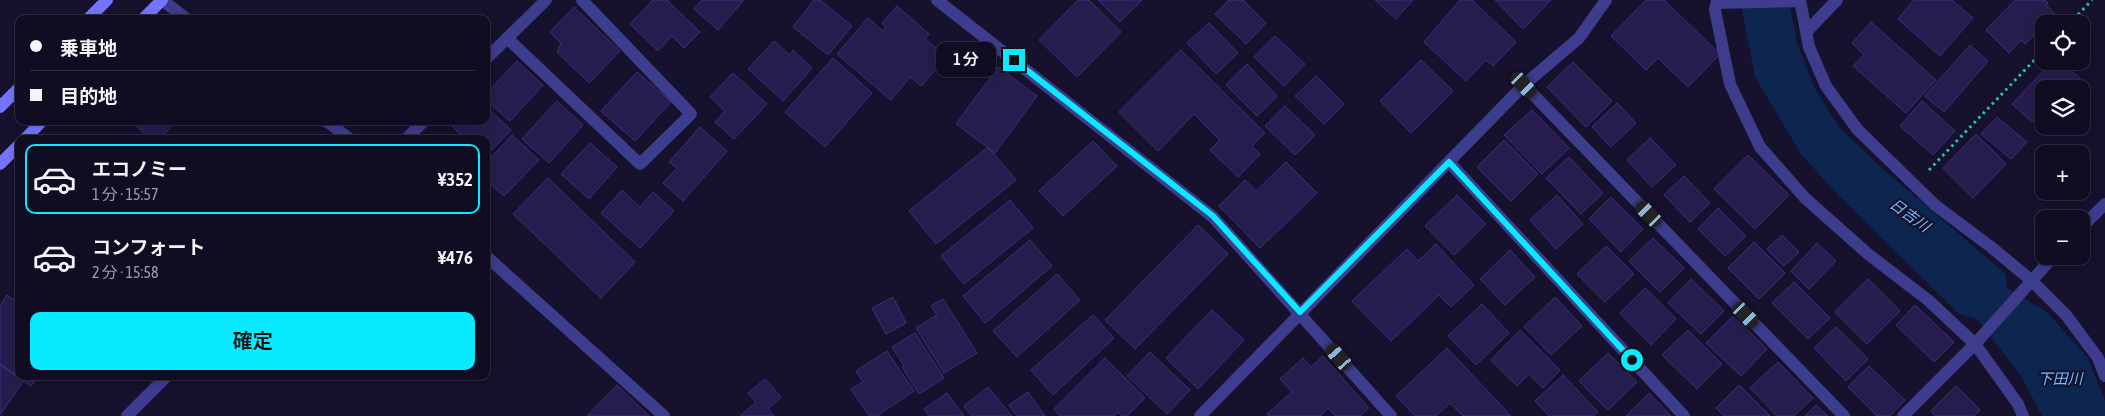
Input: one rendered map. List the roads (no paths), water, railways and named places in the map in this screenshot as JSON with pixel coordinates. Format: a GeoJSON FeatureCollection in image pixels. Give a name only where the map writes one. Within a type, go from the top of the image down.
{"type":"FeatureCollection","features":[{"type":"Feature","properties":{"kind":"street"},"geometry":{"type":"LineString","coordinates":[[92,15],[106,0]]}},
{"type":"Feature","properties":{"kind":"street"},"geometry":{"type":"LineString","coordinates":[[148,15],[162,0],[182,15]]}},
{"type":"Feature","properties":{"kind":"street"},"geometry":{"type":"LineString","coordinates":[[490,55],[546,0]]}},
{"type":"Feature","properties":{"kind":"street"},"geometry":{"type":"LineString","coordinates":[[507,38],[640,164],[691,114],[582,0]]}},
{"type":"Feature","properties":{"kind":"street"},"geometry":{"type":"LineString","coordinates":[[937,0],[1213,216],[1391,416]]}},
{"type":"Feature","properties":{"kind":"street"},"geometry":{"type":"LineString","coordinates":[[1200,416],[1524,85],[1579,38],[1606,0]]}},
{"type":"Feature","properties":{"kind":"street"},"geometry":{"type":"LineString","coordinates":[[2023,416],[2018,404],[1976,343],[1928,300],[1868,254],[1805,198],[1760,147],[1730,84],[1715,10],[1718,2],[1799,0],[1809,47],[1826,86],[1857,129],[1935,205],[2030,281],[2066,315],[2098,358],[2105,376]]}},
{"type":"Feature","properties":{"kind":"street"},"geometry":{"type":"LineString","coordinates":[[1806,32],[1838,0]]}},
{"type":"Feature","properties":{"kind":"street"},"geometry":{"type":"LineString","coordinates":[[1524,85],[1844,416]]}},
{"type":"Feature","properties":{"kind":"street"},"geometry":{"type":"LineString","coordinates":[[0,107],[15,92]]}},
{"type":"Feature","properties":{"kind":"street"},"geometry":{"type":"LineString","coordinates":[[29,135],[38,125]]}},
{"type":"Feature","properties":{"kind":"street"},"geometry":{"type":"LineString","coordinates":[[331,125],[345,135]]}},
{"type":"Feature","properties":{"kind":"street"},"geometry":{"type":"LineString","coordinates":[[410,135],[420,125]]}},
{"type":"Feature","properties":{"kind":"street"},"geometry":{"type":"LineString","coordinates":[[0,164],[15,149]]}},
{"type":"Feature","properties":{"kind":"street"},"geometry":{"type":"LineString","coordinates":[[1449,162],[1684,416]]}},
{"type":"Feature","properties":{"kind":"street"},"geometry":{"type":"LineString","coordinates":[[2090,219],[2105,204]]}},
{"type":"Feature","properties":{"kind":"street"},"geometry":{"type":"LineString","coordinates":[[490,260],[664,416]]}},
{"type":"Feature","properties":{"kind":"street"},"geometry":{"type":"LineString","coordinates":[[1902,416],[1976,343],[2045,265]]}},
{"type":"Feature","properties":{"kind":"street"},"geometry":{"type":"LineString","coordinates":[[127,416],[163,380]]}},
{"type":"Feature","properties":{"kind":"water","name":"下田川"},"geometry":{"type":"Polygon","coordinates":[[[1740,0],[1789,0],[1797,43],[1814,87],[1839,127],[1884,170],[2006,274],[2007,288],[2048,313],[2088,358],[2105,401],[2105,416],[2042,416],[2021,376],[1977,319],[1959,314],[1834,191],[1801,154],[1755,77],[1740,0]]]}},
{"type":"Feature","properties":{"kind":"water label","name":"日吉川"},"geometry":{"type":"Point","coordinates":[1910,215]}}]}
